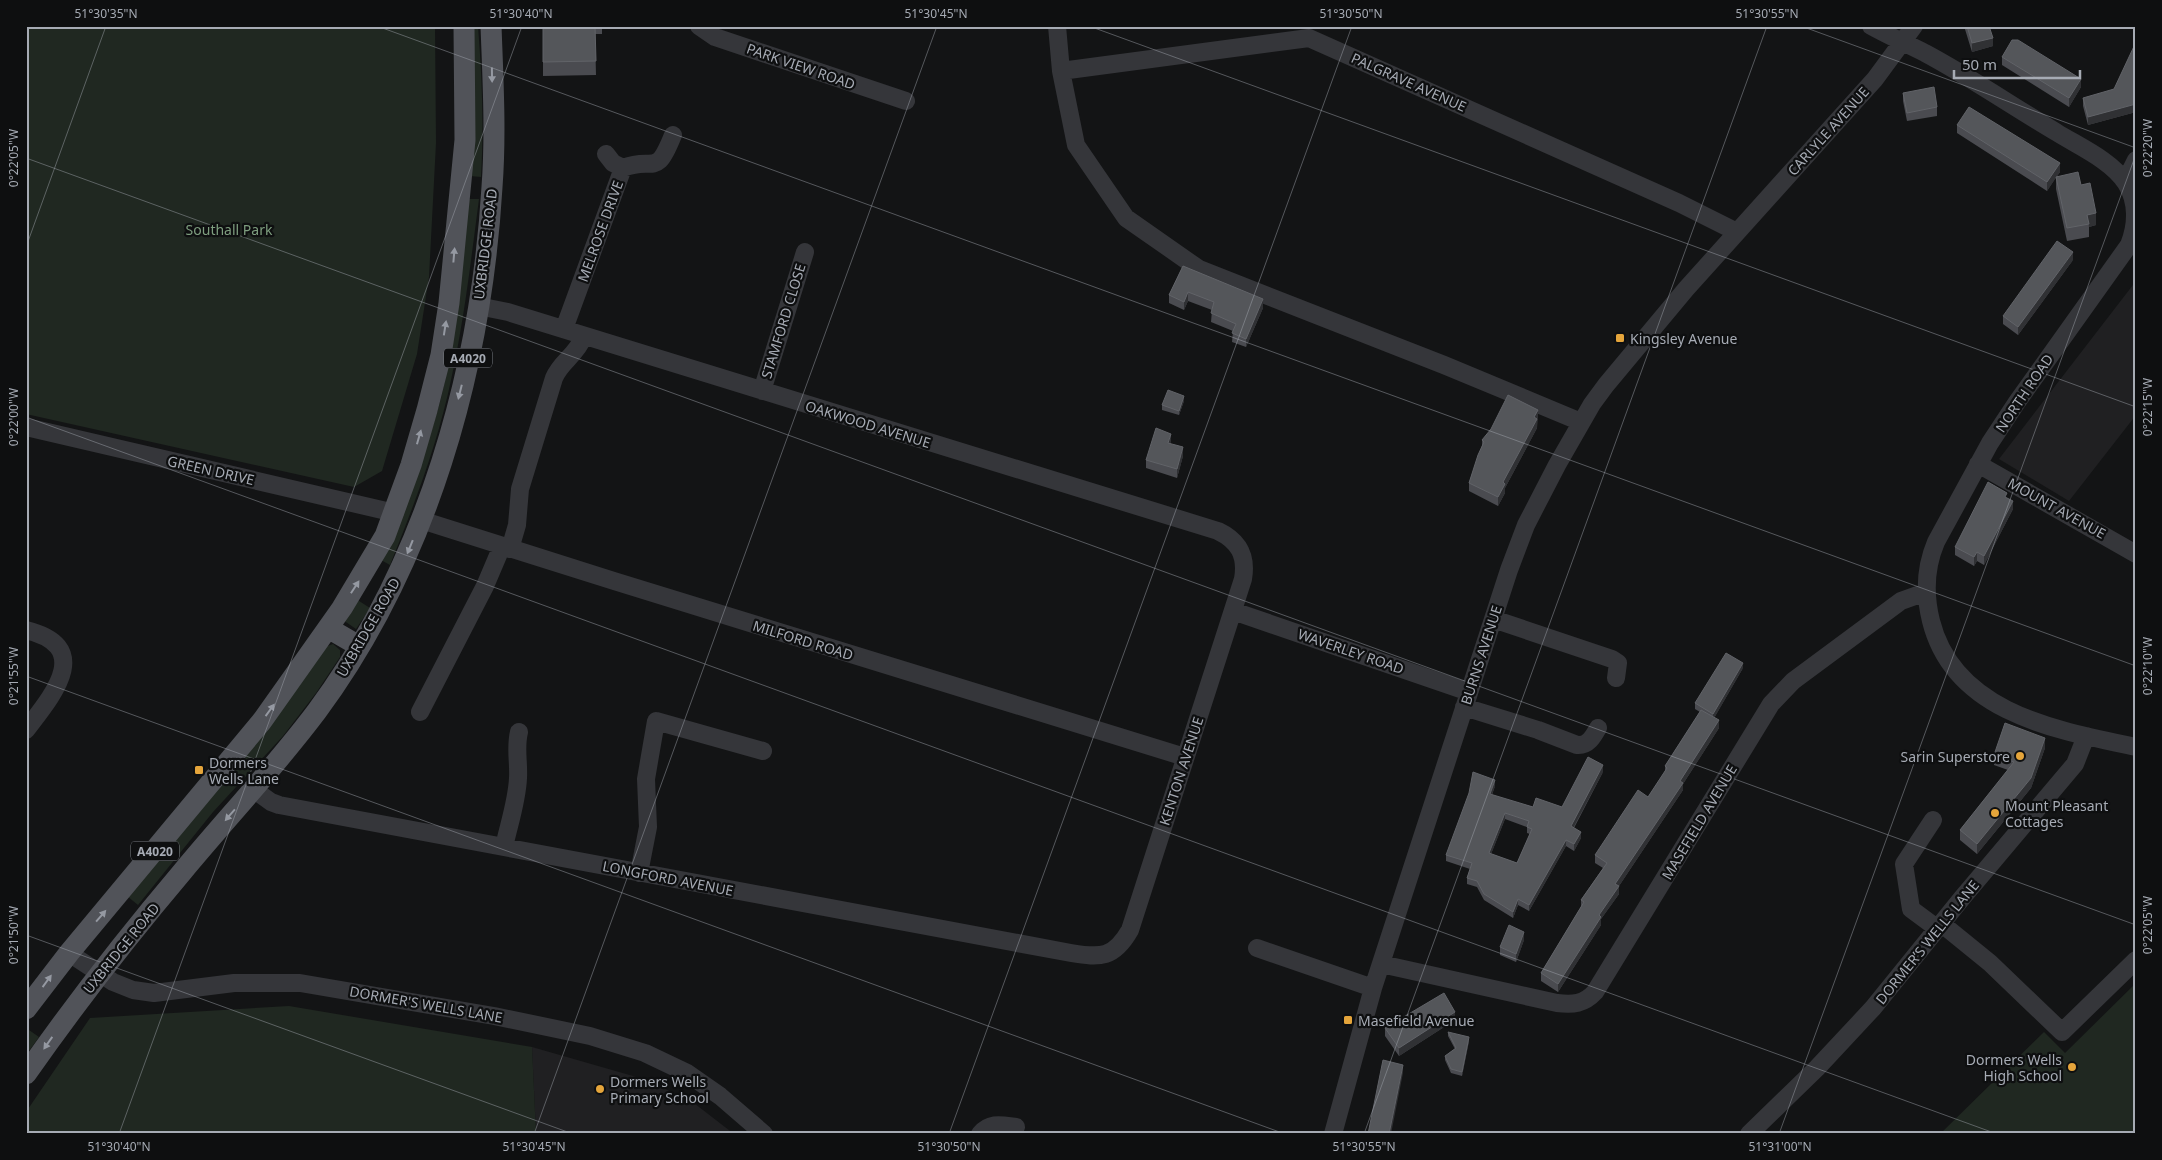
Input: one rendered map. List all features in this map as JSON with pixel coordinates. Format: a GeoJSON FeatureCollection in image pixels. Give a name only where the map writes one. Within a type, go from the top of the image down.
{"type":"FeatureCollection","features":[{"type":"Feature","properties":{"kind":"main road","name":"UXBRIDGE ROAD"},"geometry":{"type":"LineString","coordinates":[[26,1009],[69,953],[262,721],[328,628],[378,549],[395,513],[428,410],[441,355],[449,304],[465,140],[464,26]]}},
{"type":"Feature","properties":{"kind":"main road","name":"UXBRIDGE ROAD"},"geometry":{"type":"LineString","coordinates":[[26,1074],[100,974],[180,873],[253,789],[317,710],[390,594],[421,520],[460,395],[478,306],[492,190],[494,129],[491,26]]}},
{"type":"Feature","properties":{"kind":"main road"},"geometry":{"type":"LineString","coordinates":[[461,186],[492,190]]}},
{"type":"Feature","properties":{"kind":"main road"},"geometry":{"type":"LineString","coordinates":[[328,628],[359,646]]}},
{"type":"Feature","properties":{"kind":"street","name":"PARK VIEW ROAD"},"geometry":{"type":"LineString","coordinates":[[699,26],[714,37],[906,101]]}},
{"type":"Feature","properties":{"kind":"street"},"geometry":{"type":"LineString","coordinates":[[1057,26],[1061,71],[1076,145],[1126,218],[1199,269],[1581,422]]}},
{"type":"Feature","properties":{"kind":"street","name":"NORTH ROAD"},"geometry":{"type":"LineString","coordinates":[[1871,26],[1945,65],[2092,154],[2108,165],[2125,182],[2135,203],[2134,228],[2124,255],[2017,402],[1978,464],[1948,518],[1930,556],[1926,592],[1931,622],[1941,650],[1953,669],[1968,686],[1986,698],[2038,722],[2086,736],[2136,747]]}},
{"type":"Feature","properties":{"kind":"street","name":"CARLYLE AVENUE"},"geometry":{"type":"LineString","coordinates":[[1737,232],[1876,79],[1914,26]]}},
{"type":"Feature","properties":{"kind":"street","name":"PALGRAVE AVENUE"},"geometry":{"type":"LineString","coordinates":[[1061,71],[1309,38],[1679,203],[1737,232]]}},
{"type":"Feature","properties":{"kind":"street","name":"MELROSE DRIVE"},"geometry":{"type":"LineString","coordinates":[[564,329],[623,168],[660,162],[666,155],[674,136]]}},
{"type":"Feature","properties":{"kind":"street"},"geometry":{"type":"LineString","coordinates":[[606,154],[613,163],[623,168]]}},
{"type":"Feature","properties":{"kind":"street"},"geometry":{"type":"LineString","coordinates":[[2125,182],[2136,160]]}},
{"type":"Feature","properties":{"kind":"street","name":"BURNS AVENUE"},"geometry":{"type":"LineString","coordinates":[[1333,1134],[1373,988],[1493,619],[1526,525],[1581,422],[1606,385],[1737,232]]}},
{"type":"Feature","properties":{"kind":"street","name":"STAMFORD CLOSE"},"geometry":{"type":"LineString","coordinates":[[762,391],[805,252]]}},
{"type":"Feature","properties":{"kind":"street","name":"OAKWOOD AVENUE"},"geometry":{"type":"LineString","coordinates":[[478,306],[508,312],[564,329],[1218,531],[1234,540],[1244,560]]}},
{"type":"Feature","properties":{"kind":"street"},"geometry":{"type":"LineString","coordinates":[[420,712],[518,525],[520,489],[554,378],[561,367],[579,348],[584,336]]}},
{"type":"Feature","properties":{"kind":"street","name":"GREEN DRIVE"},"geometry":{"type":"LineString","coordinates":[[26,427],[395,513]]}},
{"type":"Feature","properties":{"kind":"street","name":"MOUNT AVENUE"},"geometry":{"type":"LineString","coordinates":[[1978,464],[2136,554]]}},
{"type":"Feature","properties":{"kind":"street","name":"MILFORD ROAD"},"geometry":{"type":"LineString","coordinates":[[421,520],[506,548],[1186,757]]}},
{"type":"Feature","properties":{"kind":"street","name":"KENTON AVENUE"},"geometry":{"type":"LineString","coordinates":[[1088,956],[1107,954],[1114,950],[1130,930],[1243,579],[1244,560]]}},
{"type":"Feature","properties":{"kind":"street","name":"MASEFIELD AVENUE"},"geometry":{"type":"LineString","coordinates":[[1381,964],[1557,1002],[1576,1004],[1589,999],[1771,704],[1794,681],[1901,601],[1926,592]]}},
{"type":"Feature","properties":{"kind":"street","name":"WAVERLEY ROAD"},"geometry":{"type":"LineString","coordinates":[[1233,611],[1467,700],[1577,745],[1583,745],[1592,739],[1598,728]]}},
{"type":"Feature","properties":{"kind":"street"},"geometry":{"type":"LineString","coordinates":[[1493,619],[1612,659],[1618,663],[1616,678]]}},
{"type":"Feature","properties":{"kind":"street"},"geometry":{"type":"LineString","coordinates":[[26,630],[38,632],[52,640],[60,650],[63,663],[61,678],[56,691],[26,730]]}},
{"type":"Feature","properties":{"kind":"street"},"geometry":{"type":"LineString","coordinates":[[640,873],[648,827],[646,779],[656,721],[763,751]]}},
{"type":"Feature","properties":{"kind":"street"},"geometry":{"type":"LineString","coordinates":[[504,847],[517,789],[518,764],[516,748],[518,732]]}},
{"type":"Feature","properties":{"kind":"street","name":"DORMER’S WELLS LANE"},"geometry":{"type":"LineString","coordinates":[[1749,1134],[1851,1033],[2075,764],[2086,736]]}},
{"type":"Feature","properties":{"kind":"street","name":"LONGFORD AVENUE"},"geometry":{"type":"LineString","coordinates":[[253,789],[270,802],[279,805],[1088,956]]}},
{"type":"Feature","properties":{"kind":"street"},"geometry":{"type":"LineString","coordinates":[[1933,820],[1904,864],[1910,909],[1940,927],[1990,963],[2062,1032],[2136,960]]}},
{"type":"Feature","properties":{"kind":"street"},"geometry":{"type":"LineString","coordinates":[[1257,948],[1373,988]]}},
{"type":"Feature","properties":{"kind":"street","name":"DORMER'S WELLS LANE"},"geometry":{"type":"LineString","coordinates":[[69,953],[123,987],[154,993],[234,982],[300,983],[373,994],[566,1030],[645,1053],[673,1066],[720,1096],[764,1134]]}},
{"type":"Feature","properties":{"kind":"street"},"geometry":{"type":"LineString","coordinates":[[980,1134],[992,1125],[1016,1127]]}},
{"type":"Feature","properties":{"kind":"shaded area"},"geometry":{"type":"Polygon","coordinates":[[[2136,281],[2136,415],[2069,501],[1999,459],[2136,281]]]}},
{"type":"Feature","properties":{"kind":"shaded area","name":"Dormers Wells Primary School"},"geometry":{"type":"Polygon","coordinates":[[[532,1047],[640,1078],[690,1100],[734,1134],[536,1134],[532,1047]]]}},
{"type":"Feature","properties":{"kind":"green space","name":"Southall Park"},"geometry":{"type":"Polygon","coordinates":[[[26,26],[435,26],[436,143],[429,277],[417,354],[382,471],[354,487],[26,414],[26,26]]]}},
{"type":"Feature","properties":{"kind":"green space"},"geometry":{"type":"Polygon","coordinates":[[[474,26],[478,26],[481,82],[481,177],[470,176],[474,26]]]}},
{"type":"Feature","properties":{"kind":"green space"},"geometry":{"type":"Polygon","coordinates":[[[469,199],[479,199],[456,358],[446,404],[432,450],[390,565],[381,560],[433,427],[445,381],[456,313],[469,199]]]}},
{"type":"Feature","properties":{"kind":"green space"},"geometry":{"type":"Polygon","coordinates":[[[356,599],[370,608],[356,629],[343,620],[356,599]]]}},
{"type":"Feature","properties":{"kind":"green space"},"geometry":{"type":"Polygon","coordinates":[[[333,644],[340,650],[340,657],[316,693],[283,736],[213,812],[138,905],[127,896],[325,647],[333,644]]]}},
{"type":"Feature","properties":{"kind":"green space","name":"Dormers Wells High School"},"geometry":{"type":"Polygon","coordinates":[[[2136,983],[2136,1134],[1940,1134],[2044,1032],[2065,1053],[2136,983]]]}},
{"type":"Feature","properties":{"kind":"green space"},"geometry":{"type":"Polygon","coordinates":[[[289,1006],[532,1047],[536,1134],[26,1134],[26,1112],[90,1018],[289,1006]]]}},
{"type":"Feature","properties":{"kind":"green space"},"geometry":{"type":"Polygon","coordinates":[[[29,1030],[39,1037],[26,1055],[26,1034],[29,1030]]]}},
{"type":"Feature","properties":{"kind":"building"},"geometry":{"type":"Polygon","coordinates":[[[543,26],[595,26],[596,61],[543,62],[543,26]]]}},
{"type":"Feature","properties":{"kind":"building"},"geometry":{"type":"Polygon","coordinates":[[[1967,26],[1989,26],[1993,38],[1972,43],[1967,26]]]}},
{"type":"Feature","properties":{"kind":"building"},"geometry":{"type":"Polygon","coordinates":[[[2012,40],[2018,40],[2081,79],[2069,98],[2002,57],[2012,40]]]}},
{"type":"Feature","properties":{"kind":"building"},"geometry":{"type":"Polygon","coordinates":[[[2136,42],[2136,104],[2088,117],[2083,98],[2114,89],[2136,42]]]}},
{"type":"Feature","properties":{"kind":"building"},"geometry":{"type":"Polygon","coordinates":[[[1934,87],[1937,107],[1907,113],[1903,93],[1934,87]]]}},
{"type":"Feature","properties":{"kind":"building"},"geometry":{"type":"Polygon","coordinates":[[[1969,107],[2060,163],[2047,182],[1957,125],[1969,107]]]}},
{"type":"Feature","properties":{"kind":"building"},"geometry":{"type":"Polygon","coordinates":[[[2078,172],[2081,185],[2090,183],[2096,213],[2087,215],[2089,224],[2067,228],[2056,177],[2078,172]]]}},
{"type":"Feature","properties":{"kind":"building"},"geometry":{"type":"Polygon","coordinates":[[[2057,241],[2073,252],[2018,327],[2003,316],[2057,241]]]}},
{"type":"Feature","properties":{"kind":"building"},"geometry":{"type":"Polygon","coordinates":[[[1183,266],[1263,299],[1246,339],[1232,333],[1236,324],[1211,313],[1214,302],[1188,292],[1184,302],[1169,295],[1183,266]]]}},
{"type":"Feature","properties":{"kind":"building"},"geometry":{"type":"Polygon","coordinates":[[[1168,390],[1184,396],[1179,411],[1162,405],[1168,390]]]}},
{"type":"Feature","properties":{"kind":"building"},"geometry":{"type":"Polygon","coordinates":[[[1508,395],[1538,410],[1534,417],[1537,419],[1503,482],[1505,484],[1498,497],[1469,483],[1484,442],[1482,440],[1491,429],[1508,395]]]}},
{"type":"Feature","properties":{"kind":"building"},"geometry":{"type":"Polygon","coordinates":[[[1156,428],[1171,434],[1168,443],[1183,447],[1177,469],[1146,460],[1156,428]]]}},
{"type":"Feature","properties":{"kind":"building"},"geometry":{"type":"Polygon","coordinates":[[[1988,482],[2007,493],[2005,497],[2013,501],[1984,556],[1977,552],[1974,557],[1955,547],[1988,482]]]}},
{"type":"Feature","properties":{"kind":"building"},"geometry":{"type":"Polygon","coordinates":[[[1726,653],[1743,663],[1713,714],[1695,703],[1726,653]]]}},
{"type":"Feature","properties":{"kind":"building"},"geometry":{"type":"Polygon","coordinates":[[[1701,710],[1719,720],[1680,781],[1683,783],[1615,884],[1619,886],[1599,915],[1601,917],[1558,984],[1541,973],[1584,902],[1581,900],[1607,863],[1595,855],[1638,790],[1648,797],[1667,768],[1665,766],[1701,710]]]}},
{"type":"Feature","properties":{"kind":"building"},"geometry":{"type":"Polygon","coordinates":[[[2005,723],[2045,738],[2031,778],[1977,844],[1960,830],[2014,762],[1994,755],[2005,723]]]}},
{"type":"Feature","properties":{"kind":"building"},"geometry":{"type":"Polygon","coordinates":[[[1588,757],[1603,765],[1571,826],[1581,832],[1574,844],[1566,840],[1529,905],[1518,899],[1513,912],[1484,894],[1477,881],[1467,878],[1472,863],[1446,855],[1469,793],[1473,772],[1495,780],[1490,794],[1533,807],[1536,798],[1562,807],[1588,757]],[[1505,813],[1489,853],[1517,863],[1532,829],[1527,827],[1529,821],[1505,813]]]}},
{"type":"Feature","properties":{"kind":"building"},"geometry":{"type":"Polygon","coordinates":[[[1509,925],[1524,932],[1516,954],[1500,947],[1509,925]]]}},
{"type":"Feature","properties":{"kind":"building"},"geometry":{"type":"Polygon","coordinates":[[[1444,993],[1455,1012],[1399,1048],[1385,1028],[1444,993]]]}},
{"type":"Feature","properties":{"kind":"building"},"geometry":{"type":"Polygon","coordinates":[[[1448,1032],[1469,1037],[1462,1072],[1451,1069],[1445,1056],[1456,1048],[1448,1032]]]}},
{"type":"Feature","properties":{"kind":"building"},"geometry":{"type":"Polygon","coordinates":[[[1383,1060],[1403,1065],[1389,1134],[1368,1134],[1383,1060]]]}},
{"type":"Feature","properties":{"kind":"place","name":"Kingsley Avenue"},"geometry":{"type":"Point","coordinates":[1620,338]}},
{"type":"Feature","properties":{"kind":"place","name":"Sarin Superstore"},"geometry":{"type":"Point","coordinates":[2020,756]}},
{"type":"Feature","properties":{"kind":"place","name":"Dormers Wells Lane"},"geometry":{"type":"Point","coordinates":[199,770]}},
{"type":"Feature","properties":{"kind":"place","name":"Mount Pleasant Cottages"},"geometry":{"type":"Point","coordinates":[1995,813]}},
{"type":"Feature","properties":{"kind":"place","name":"Masefield Avenue"},"geometry":{"type":"Point","coordinates":[1348,1020]}},
{"type":"Feature","properties":{"kind":"place","name":"Dormers Wells High School"},"geometry":{"type":"Point","coordinates":[2072,1067]}},
{"type":"Feature","properties":{"kind":"place","name":"Dormers Wells Primary School"},"geometry":{"type":"Point","coordinates":[600,1089]}}]}
